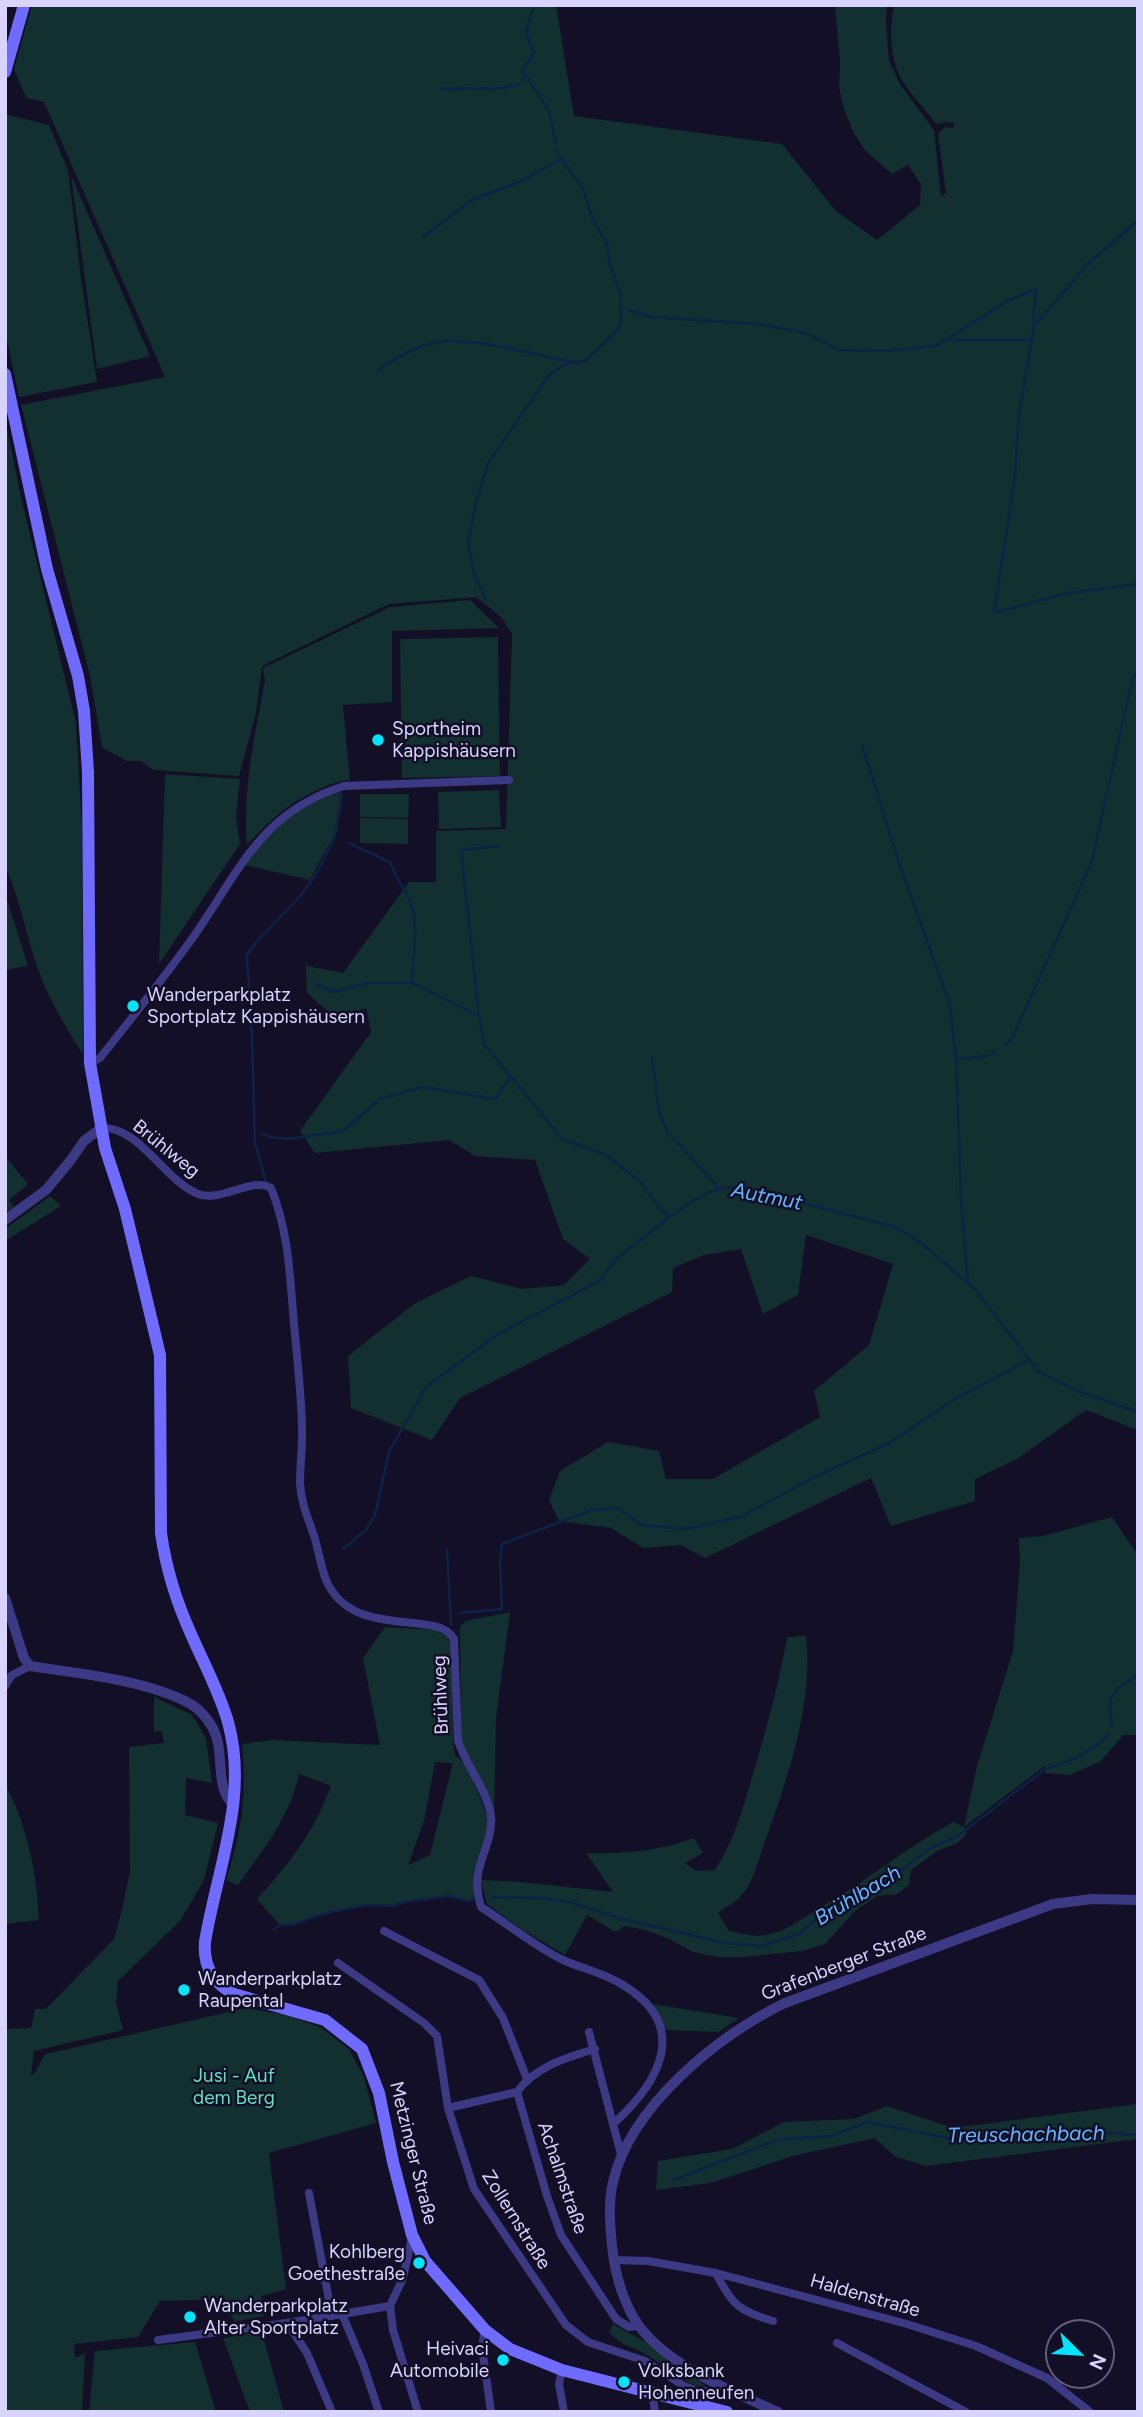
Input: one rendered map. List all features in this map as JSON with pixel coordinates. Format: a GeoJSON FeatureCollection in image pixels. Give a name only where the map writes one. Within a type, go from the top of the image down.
{"type":"FeatureCollection","features":[{"type":"Feature","properties":{"kind":"main road"},"geometry":{"type":"LineString","coordinates":[[6,68],[24,5]]}},
{"type":"Feature","properties":{"kind":"main road","name":"Metzinger Straße"},"geometry":{"type":"LineString","coordinates":[[5,374],[47,569],[78,676],[84,711],[88,772],[90,1063],[101,1128],[132,1236],[160,1355],[161,1533],[164,1559],[172,1589],[211,1677],[228,1724],[235,1764],[234,1805],[209,1914],[204,1951],[209,1973],[225,1989],[241,1996],[325,2020],[362,2049],[379,2093],[412,2235],[425,2261],[485,2330],[510,2349],[562,2370],[727,2412]]}},
{"type":"Feature","properties":{"kind":"street"},"geometry":{"type":"LineString","coordinates":[[90,1063],[100,1058],[164,977],[264,834],[301,804],[344,786],[509,780]]}},
{"type":"Feature","properties":{"kind":"street","name":"Brühlweg"},"geometry":{"type":"LineString","coordinates":[[101,1128],[110,1127],[126,1134],[196,1193],[209,1197],[261,1185],[271,1188],[290,1261],[302,1422],[302,1503],[327,1582],[338,1597],[362,1615],[381,1621],[421,1623],[451,1633],[454,1639],[458,1741],[491,1815],[490,1839],[478,1874],[477,1891],[481,1907],[554,1955],[623,1985],[643,1999],[654,2014],[664,2044],[659,2062],[640,2096],[613,2124]]}},
{"type":"Feature","properties":{"kind":"street"},"geometry":{"type":"LineString","coordinates":[[5,1220],[46,1190],[83,1141],[101,1128]]}},
{"type":"Feature","properties":{"kind":"street"},"geometry":{"type":"LineString","coordinates":[[5,1598],[24,1657],[30,1666]]}},
{"type":"Feature","properties":{"kind":"street"},"geometry":{"type":"LineString","coordinates":[[5,1686],[8,1673],[30,1666],[102,1677],[188,1703],[202,1713],[217,1738],[225,1792],[234,1805]]}},
{"type":"Feature","properties":{"kind":"street","name":"Grafenberger Straße"},"geometry":{"type":"LineString","coordinates":[[778,2412],[718,2384],[676,2359],[639,2326],[618,2281],[613,2260],[610,2206],[613,2182],[637,2129],[670,2087],[705,2054],[756,2017],[797,1999],[1053,1904],[1092,1899],[1138,1900]]}},
{"type":"Feature","properties":{"kind":"street"},"geometry":{"type":"LineString","coordinates":[[384,1931],[479,1980],[503,2018],[527,2079]]}},
{"type":"Feature","properties":{"kind":"street","name":"Zollernstraße"},"geometry":{"type":"LineString","coordinates":[[338,1963],[424,2023],[437,2036],[448,2108],[474,2189],[566,2325],[588,2342],[645,2361],[684,2386],[698,2391],[712,2391],[718,2384]]}},
{"type":"Feature","properties":{"kind":"street"},"geometry":{"type":"LineString","coordinates":[[589,2032],[622,2158]]}},
{"type":"Feature","properties":{"kind":"street"},"geometry":{"type":"LineString","coordinates":[[448,2108],[517,2092],[527,2079],[556,2061],[595,2049]]}},
{"type":"Feature","properties":{"kind":"street","name":"Achalmstraße"},"geometry":{"type":"LineString","coordinates":[[517,2092],[561,2235],[616,2319],[629,2327],[639,2326]]}},
{"type":"Feature","properties":{"kind":"street"},"geometry":{"type":"LineString","coordinates":[[309,2193],[332,2316]]}},
{"type":"Feature","properties":{"kind":"street"},"geometry":{"type":"LineString","coordinates":[[412,2235],[403,2278],[390,2306],[393,2330],[418,2412]]}},
{"type":"Feature","properties":{"kind":"street","name":"Haldenstraße"},"geometry":{"type":"LineString","coordinates":[[613,2260],[648,2261],[716,2273],[907,2324],[976,2346],[1047,2378],[1090,2412]]}},
{"type":"Feature","properties":{"kind":"street"},"geometry":{"type":"LineString","coordinates":[[716,2273],[736,2306],[744,2312],[773,2320]]}},
{"type":"Feature","properties":{"kind":"street"},"geometry":{"type":"LineString","coordinates":[[158,2340],[390,2306]]}},
{"type":"Feature","properties":{"kind":"street"},"geometry":{"type":"LineString","coordinates":[[342,2315],[363,2364],[379,2412]]}},
{"type":"Feature","properties":{"kind":"street"},"geometry":{"type":"LineString","coordinates":[[288,2323],[307,2353],[332,2412]]}},
{"type":"Feature","properties":{"kind":"street"},"geometry":{"type":"LineString","coordinates":[[485,2330],[482,2347],[491,2412]]}},
{"type":"Feature","properties":{"kind":"street"},"geometry":{"type":"LineString","coordinates":[[837,2343],[966,2412]]}},
{"type":"Feature","properties":{"kind":"street"},"geometry":{"type":"LineString","coordinates":[[562,2370],[559,2384],[564,2412]]}},
{"type":"Feature","properties":{"kind":"street"},"geometry":{"type":"LineString","coordinates":[[652,2393],[655,2412]]}},
{"type":"Feature","properties":{"kind":"green space"},"geometry":{"type":"Polygon","coordinates":[[[32,5],[556,5],[574,116],[782,144],[836,211],[877,240],[920,205],[921,184],[908,165],[892,174],[865,150],[853,132],[839,87],[840,62],[835,5],[887,5],[889,61],[900,84],[934,130],[941,196],[946,193],[938,134],[945,127],[953,128],[954,123],[936,124],[900,77],[892,46],[894,5],[1138,5],[1138,1430],[1086,1410],[1017,1459],[975,1479],[975,1501],[891,1526],[871,1478],[705,1558],[681,1545],[643,1548],[611,1528],[559,1521],[549,1500],[560,1471],[608,1442],[659,1451],[666,1479],[713,1479],[820,1417],[814,1391],[869,1345],[893,1264],[806,1235],[798,1295],[763,1314],[741,1249],[704,1255],[673,1268],[672,1292],[460,1398],[432,1440],[351,1408],[348,1356],[414,1304],[471,1276],[522,1289],[564,1285],[590,1259],[563,1239],[535,1160],[475,1156],[449,1140],[315,1153],[300,1131],[371,1032],[366,1008],[337,1019],[307,993],[306,966],[343,973],[409,882],[436,882],[436,831],[506,829],[512,634],[502,618],[476,597],[389,604],[262,666],[256,713],[239,776],[153,770],[141,761],[127,761],[102,747],[90,676],[21,405],[165,377],[44,102],[26,98],[14,69],[32,5]]]}},
{"type":"Feature","properties":{"kind":"green space"},"geometry":{"type":"Polygon","coordinates":[[[5,114],[49,125],[68,170],[97,382],[19,397],[5,331],[5,114]]]}},
{"type":"Feature","properties":{"kind":"green space"},"geometry":{"type":"Polygon","coordinates":[[[71,175],[150,356],[97,369],[71,175]]]}},
{"type":"Feature","properties":{"kind":"green space"},"geometry":{"type":"Polygon","coordinates":[[[5,419],[22,502],[76,723],[82,829],[83,1055],[42,980],[5,866],[5,419]]]}},
{"type":"Feature","properties":{"kind":"green space"},"geometry":{"type":"Polygon","coordinates":[[[470,600],[499,628],[392,631],[392,702],[343,705],[350,781],[333,784],[301,798],[273,819],[247,845],[248,783],[265,681],[263,668],[390,607],[470,600]]]}},
{"type":"Feature","properties":{"kind":"green space"},"geometry":{"type":"Polygon","coordinates":[[[498,637],[500,776],[402,778],[400,639],[498,637]]]}},
{"type":"Feature","properties":{"kind":"green space"},"geometry":{"type":"Polygon","coordinates":[[[165,774],[240,779],[236,816],[240,844],[159,964],[165,774]]]}},
{"type":"Feature","properties":{"kind":"green space"},"geometry":{"type":"Polygon","coordinates":[[[499,790],[501,827],[439,829],[438,792],[499,790]]]}},
{"type":"Feature","properties":{"kind":"green space"},"geometry":{"type":"Polygon","coordinates":[[[341,792],[334,835],[310,880],[245,865],[264,841],[286,820],[312,803],[341,792]]]}},
{"type":"Feature","properties":{"kind":"green space"},"geometry":{"type":"Polygon","coordinates":[[[360,794],[409,794],[408,818],[360,817],[360,794]]]}},
{"type":"Feature","properties":{"kind":"green space"},"geometry":{"type":"Polygon","coordinates":[[[360,818],[408,819],[408,844],[360,843],[360,818]]]}},
{"type":"Feature","properties":{"kind":"green space"},"geometry":{"type":"Polygon","coordinates":[[[5,893],[28,966],[5,970],[5,893]]]}},
{"type":"Feature","properties":{"kind":"green space"},"geometry":{"type":"Polygon","coordinates":[[[5,1156],[28,1184],[9,1200],[14,1207],[5,1212],[5,1156]]]}},
{"type":"Feature","properties":{"kind":"green space"},"geometry":{"type":"Polygon","coordinates":[[[50,1196],[61,1206],[5,1241],[5,1229],[50,1196]]]}},
{"type":"Feature","properties":{"kind":"green space"},"geometry":{"type":"Polygon","coordinates":[[[1112,1517],[1138,1555],[1138,1735],[1123,1735],[1101,1761],[1070,1775],[1045,1773],[1045,1766],[964,1827],[977,1766],[1013,1651],[1020,1564],[1019,1538],[1043,1536],[1112,1517]]]}},
{"type":"Feature","properties":{"kind":"green space"},"geometry":{"type":"Polygon","coordinates":[[[510,1612],[496,1718],[494,1821],[466,1758],[461,1738],[460,1626],[466,1621],[510,1612]]]}},
{"type":"Feature","properties":{"kind":"green space"},"geometry":{"type":"Polygon","coordinates":[[[385,1627],[435,1630],[452,1639],[455,1755],[463,1762],[474,1781],[487,1815],[487,1838],[475,1872],[474,1899],[468,1901],[450,1896],[393,1906],[367,1905],[330,1912],[294,1924],[280,1925],[257,1899],[300,1846],[317,1818],[331,1786],[299,1774],[289,1805],[266,1846],[238,1885],[226,1880],[242,1813],[242,1744],[272,1740],[380,1745],[363,1658],[385,1627]],[[435,1762],[424,1821],[408,1865],[430,1855],[453,1763],[435,1762]]]}},
{"type":"Feature","properties":{"kind":"green space"},"geometry":{"type":"Polygon","coordinates":[[[806,1636],[806,1688],[797,1742],[752,1879],[740,1897],[718,1913],[729,1931],[761,1936],[784,1930],[953,1822],[964,1827],[967,1834],[957,1843],[937,1851],[911,1870],[909,1885],[897,1894],[877,1896],[855,1911],[825,1944],[802,1951],[717,1957],[693,1952],[670,1939],[645,1930],[625,1926],[615,1932],[587,1915],[565,1955],[521,1929],[487,1904],[481,1880],[613,1892],[586,1853],[641,1851],[694,1838],[703,1853],[685,1863],[696,1871],[715,1870],[729,1845],[744,1805],[773,1701],[787,1637],[806,1636]]]}},
{"type":"Feature","properties":{"kind":"green space","name":"Jusi - Auf dem Berg"},"geometry":{"type":"Polygon","coordinates":[[[154,1697],[192,1715],[206,1738],[212,1783],[186,1778],[185,1815],[218,1823],[204,1880],[180,1921],[118,1981],[116,2003],[123,2030],[34,2051],[31,2076],[46,2054],[246,2008],[286,2015],[320,2027],[349,2049],[364,2077],[376,2123],[269,2153],[286,2289],[261,2296],[264,2316],[234,2322],[225,2299],[160,2301],[138,2337],[74,2344],[75,2358],[85,2353],[82,2412],[5,2412],[5,2029],[31,2028],[35,2009],[46,2009],[114,1939],[130,1871],[129,1747],[164,1743],[162,1731],[154,1732],[154,1697]]]}},
{"type":"Feature","properties":{"kind":"green space"},"geometry":{"type":"Polygon","coordinates":[[[5,1784],[30,1850],[39,1920],[5,1924],[5,1784]]]}},
{"type":"Feature","properties":{"kind":"green space"},"geometry":{"type":"Polygon","coordinates":[[[653,2004],[739,2018],[718,2032],[665,2030],[653,2004]]]}},
{"type":"Feature","properties":{"kind":"green space"},"geometry":{"type":"Polygon","coordinates":[[[1138,2104],[1138,2139],[926,2166],[894,2156],[875,2138],[793,2156],[711,2183],[656,2190],[658,2161],[732,2149],[784,2122],[854,2119],[887,2106],[953,2128],[1138,2104]]]}},
{"type":"Feature","properties":{"kind":"green space"},"geometry":{"type":"Polygon","coordinates":[[[613,2324],[649,2344],[706,2386],[683,2380],[647,2355],[619,2341],[609,2332],[613,2324]]]}},
{"type":"Feature","properties":{"kind":"green space"},"geometry":{"type":"Polygon","coordinates":[[[262,2332],[284,2412],[250,2412],[223,2338],[262,2332]]]}},
{"type":"Feature","properties":{"kind":"green space"},"geometry":{"type":"Polygon","coordinates":[[[195,2342],[216,2412],[89,2412],[95,2351],[195,2342]]]}},
{"type":"Feature","properties":{"kind":"waterway"},"geometry":{"type":"LineString","coordinates":[[523,81],[523,70],[534,54],[526,32],[534,5]]}},
{"type":"Feature","properties":{"kind":"waterway"},"geometry":{"type":"LineString","coordinates":[[525,74],[549,111],[556,143]]}},
{"type":"Feature","properties":{"kind":"waterway"},"geometry":{"type":"LineString","coordinates":[[441,89],[503,88],[519,84]]}},
{"type":"Feature","properties":{"kind":"waterway"},"geometry":{"type":"LineString","coordinates":[[486,599],[474,573],[468,543],[488,463],[549,375],[567,363],[585,361],[616,332],[621,321],[620,293],[610,265],[607,244],[593,220],[583,189],[556,151]]}},
{"type":"Feature","properties":{"kind":"waterway"},"geometry":{"type":"LineString","coordinates":[[423,237],[472,200],[522,181],[561,159]]}},
{"type":"Feature","properties":{"kind":"waterway"},"geometry":{"type":"LineString","coordinates":[[1015,474],[1019,414],[1034,326],[1088,264],[1138,220]]}},
{"type":"Feature","properties":{"kind":"waterway"},"geometry":{"type":"LineString","coordinates":[[1033,324],[1036,289]]}},
{"type":"Feature","properties":{"kind":"waterway"},"geometry":{"type":"LineString","coordinates":[[628,310],[653,317],[757,324],[806,333],[839,350],[885,351],[936,346],[1004,303],[1032,290]]}},
{"type":"Feature","properties":{"kind":"waterway"},"geometry":{"type":"LineString","coordinates":[[947,340],[1028,340]]}},
{"type":"Feature","properties":{"kind":"waterway"},"geometry":{"type":"LineString","coordinates":[[378,370],[411,351],[447,341],[492,345],[569,361]]}},
{"type":"Feature","properties":{"kind":"waterway"},"geometry":{"type":"LineString","coordinates":[[1015,476],[994,613],[1067,593],[1138,584]]}},
{"type":"Feature","properties":{"kind":"waterway"},"geometry":{"type":"LineString","coordinates":[[1004,1045],[1012,1039],[1092,861],[1132,680],[1138,669]]}},
{"type":"Feature","properties":{"kind":"waterway"},"geometry":{"type":"LineString","coordinates":[[862,745],[899,863],[950,1005],[956,1059],[961,1199],[968,1283]]}},
{"type":"Feature","properties":{"kind":"waterway"},"geometry":{"type":"LineString","coordinates":[[266,1182],[255,1143],[247,955],[302,894],[318,871],[335,836],[342,794]]}},
{"type":"Feature","properties":{"kind":"waterway"},"geometry":{"type":"LineString","coordinates":[[349,843],[390,862],[410,900],[415,922],[412,983]]}},
{"type":"Feature","properties":{"kind":"waterway","name":"Autmut"},"geometry":{"type":"LineString","coordinates":[[498,846],[461,850],[484,1044],[562,1139],[606,1155],[639,1181],[668,1218],[709,1192],[740,1187],[895,1227],[921,1243],[974,1288],[1039,1372],[1078,1391],[1138,1412]]}},
{"type":"Feature","properties":{"kind":"waterway"},"geometry":{"type":"LineString","coordinates":[[315,984],[334,992],[369,983],[412,983],[477,1015]]}},
{"type":"Feature","properties":{"kind":"waterway"},"geometry":{"type":"LineString","coordinates":[[957,1059],[988,1056],[995,1052]]}},
{"type":"Feature","properties":{"kind":"waterway"},"geometry":{"type":"LineString","coordinates":[[652,1058],[659,1112],[667,1131],[718,1187]]}},
{"type":"Feature","properties":{"kind":"waterway"},"geometry":{"type":"LineString","coordinates":[[262,1133],[287,1139],[343,1131],[380,1099],[422,1087],[495,1099],[511,1076]]}},
{"type":"Feature","properties":{"kind":"waterway"},"geometry":{"type":"LineString","coordinates":[[343,1549],[366,1530],[375,1515],[389,1452],[426,1387],[498,1334],[598,1282],[616,1259],[667,1219]]}},
{"type":"Feature","properties":{"kind":"waterway"},"geometry":{"type":"LineString","coordinates":[[460,1613],[502,1609],[502,1544],[592,1510],[617,1508],[642,1525],[685,1529],[740,1517],[817,1476],[891,1442],[955,1399],[1030,1359]]}},
{"type":"Feature","properties":{"kind":"waterway"},"geometry":{"type":"LineString","coordinates":[[447,1549],[451,1625]]}},
{"type":"Feature","properties":{"kind":"waterway"},"geometry":{"type":"LineString","coordinates":[[1111,1727],[1112,1698],[1117,1689],[1138,1674]]}},
{"type":"Feature","properties":{"kind":"waterway"},"geometry":{"type":"LineString","coordinates":[[453,1706],[453,1717]]}},
{"type":"Feature","properties":{"kind":"waterway","name":"Brühlbach"},"geometry":{"type":"LineString","coordinates":[[492,1897],[569,1902],[622,1919],[726,1943],[761,1946],[799,1934],[829,1908],[866,1893],[893,1877],[927,1850],[959,1835],[1044,1770],[1095,1747],[1109,1734]]}},
{"type":"Feature","properties":{"kind":"waterway"},"geometry":{"type":"LineString","coordinates":[[475,1784],[487,1814]]}},
{"type":"Feature","properties":{"kind":"waterway"},"geometry":{"type":"LineString","coordinates":[[274,1929],[330,1912],[367,1905],[393,1906],[450,1896],[468,1901],[474,1899],[474,1896]]}},
{"type":"Feature","properties":{"kind":"waterway","name":"Treuschachbach"},"geometry":{"type":"LineString","coordinates":[[674,2180],[777,2140],[831,2136],[867,2122],[957,2140],[1095,2132],[1138,2135]]}},
{"type":"Feature","properties":{"kind":"place","name":"Sportheim Kappishäusern"},"geometry":{"type":"Point","coordinates":[378,740]}},
{"type":"Feature","properties":{"kind":"place","name":"Wanderparkplatz Sportplatz Kappishäusern"},"geometry":{"type":"Point","coordinates":[133,1006]}},
{"type":"Feature","properties":{"kind":"place","name":"Wanderparkplatz Raupental"},"geometry":{"type":"Point","coordinates":[184,1990]}},
{"type":"Feature","properties":{"kind":"place","name":"Kohlberg Goethestraße"},"geometry":{"type":"Point","coordinates":[419,2263]}},
{"type":"Feature","properties":{"kind":"place","name":"Wanderparkplatz Alter Sportplatz"},"geometry":{"type":"Point","coordinates":[190,2317]}},
{"type":"Feature","properties":{"kind":"place","name":"Heivaci Automobile"},"geometry":{"type":"Point","coordinates":[503,2360]}},
{"type":"Feature","properties":{"kind":"place","name":"Volksbank Hohenneufen"},"geometry":{"type":"Point","coordinates":[624,2382]}}]}
